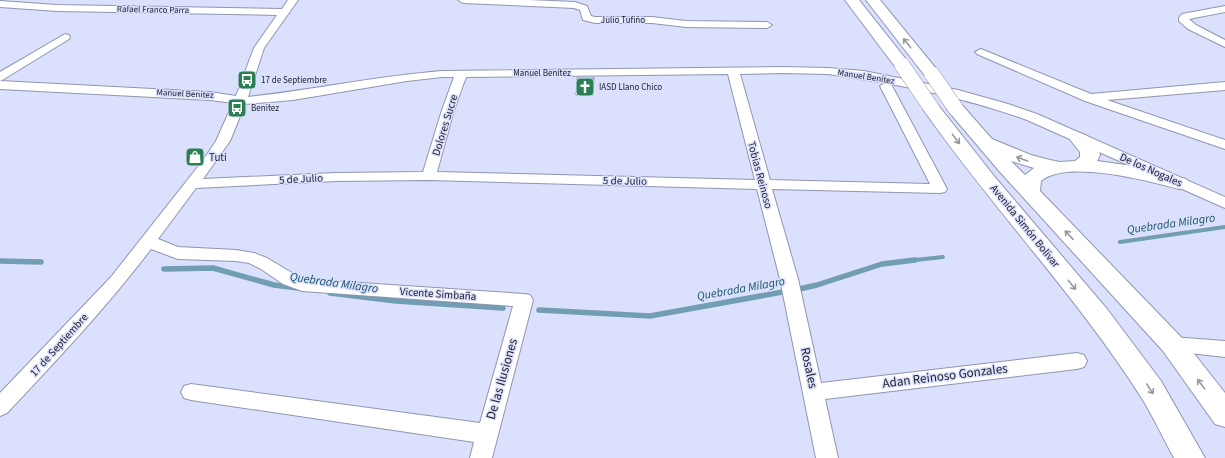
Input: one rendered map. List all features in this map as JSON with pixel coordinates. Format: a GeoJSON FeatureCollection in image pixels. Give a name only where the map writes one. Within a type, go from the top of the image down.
{"type":"FeatureCollection","features":[{"type":"Feature","properties":{"kind":"highway","name":"Avenida Simón Bolívar"},"geometry":{"type":"LineString","coordinates":[[852,0],[987,180],[1098,316],[1151,389],[1190,458]]}},
{"type":"Feature","properties":{"kind":"highway","name":"Avenida Simón Bolívar"},"geometry":{"type":"LineString","coordinates":[[873,0],[932,74],[956,109],[982,140],[1172,344],[1225,415]]}},
{"type":"Feature","properties":{"kind":"highway"},"geometry":{"type":"LineString","coordinates":[[1077,137],[1088,147],[1091,154],[1088,161],[1081,166]]}},
{"type":"Feature","properties":{"kind":"highway"},"geometry":{"type":"LineString","coordinates":[[982,140],[1025,160],[1060,168]]}},
{"type":"Feature","properties":{"kind":"highway"},"geometry":{"type":"LineString","coordinates":[[1030,193],[1030,183],[1035,176],[1046,170],[1081,166],[1128,170],[1179,183]]}},
{"type":"Feature","properties":{"kind":"street","name":"17 de Septiembre"},"geometry":{"type":"LineString","coordinates":[[0,407],[117,281],[147,241],[194,184],[223,141],[241,100],[259,48],[283,12],[293,0]]}},
{"type":"Feature","properties":{"kind":"street","name":"Julio Tufiño"},"geometry":{"type":"LineString","coordinates":[[463,0],[575,5],[584,8],[587,18],[595,20],[652,20],[686,24],[767,25]]}},
{"type":"Feature","properties":{"kind":"street","name":"Rafael Franco Parra"},"geometry":{"type":"LineString","coordinates":[[0,4],[57,8],[283,12]]}},
{"type":"Feature","properties":{"kind":"street"},"geometry":{"type":"LineString","coordinates":[[1223,10],[1186,16],[1184,21],[1192,27],[1225,44]]}},
{"type":"Feature","properties":{"kind":"street"},"geometry":{"type":"LineString","coordinates":[[0,77],[65,37]]}},
{"type":"Feature","properties":{"kind":"street"},"geometry":{"type":"LineString","coordinates":[[981,52],[1090,98],[1225,145]]}},
{"type":"Feature","properties":{"kind":"street","name":"Manuel Benítez"},"geometry":{"type":"LineString","coordinates":[[0,85],[210,96],[241,100],[294,96],[413,76],[461,74],[806,70],[864,75],[984,101],[1032,117],[1077,137]]}},
{"type":"Feature","properties":{"kind":"street","name":"Tobias Reinoso"},"geometry":{"type":"LineString","coordinates":[[733,72],[762,184],[789,279]]}},
{"type":"Feature","properties":{"kind":"street","name":"Dolores Sucre"},"geometry":{"type":"LineString","coordinates":[[429,176],[448,110],[461,74]]}},
{"type":"Feature","properties":{"kind":"street","name":"5 de Julio"},"geometry":{"type":"LineString","coordinates":[[194,184],[336,177],[429,176],[940,189],[886,86]]}},
{"type":"Feature","properties":{"kind":"street"},"geometry":{"type":"LineString","coordinates":[[1090,98],[1225,86]]}},
{"type":"Feature","properties":{"kind":"street","name":"De los Nogales"},"geometry":{"type":"LineString","coordinates":[[1077,137],[1225,203]]}},
{"type":"Feature","properties":{"kind":"street","name":"Vicente Simbaña"},"geometry":{"type":"LineString","coordinates":[[147,241],[180,253],[239,256],[255,259],[265,264],[286,280],[302,285],[524,300]]}},
{"type":"Feature","properties":{"kind":"street","name":"Rosales"},"geometry":{"type":"LineString","coordinates":[[789,279],[827,458]]}},
{"type":"Feature","properties":{"kind":"street","name":"De las Ilusiones"},"geometry":{"type":"LineString","coordinates":[[481,458],[524,300]]}},
{"type":"Feature","properties":{"kind":"street"},"geometry":{"type":"LineString","coordinates":[[1172,344],[1225,349]]}},
{"type":"Feature","properties":{"kind":"street","name":"Adan Reinoso Gonzales"},"geometry":{"type":"LineString","coordinates":[[814,392],[1077,361]]}},
{"type":"Feature","properties":{"kind":"street"},"geometry":{"type":"LineString","coordinates":[[191,392],[487,434]]}},
{"type":"Feature","properties":{"kind":"building","name":"IASD Llano Chico"},"geometry":{"type":"Polygon","coordinates":[[[577,78],[594,78],[593,95],[576,95],[577,78]]]}},
{"type":"Feature","properties":{"kind":"waterway","name":"Quebrada Milagro"},"geometry":{"type":"LineString","coordinates":[[1120,242],[1225,227]]}},
{"type":"Feature","properties":{"kind":"waterway","name":"Quebrada Milagro"},"geometry":{"type":"LineString","coordinates":[[913,260],[943,257]]}},
{"type":"Feature","properties":{"kind":"waterway","name":"Quebrada Milagro"},"geometry":{"type":"LineString","coordinates":[[795,290],[817,285],[882,264],[913,260]]}},
{"type":"Feature","properties":{"kind":"waterway","name":"Quebrada Milagro"},"geometry":{"type":"LineString","coordinates":[[906,261],[913,260]]}},
{"type":"Feature","properties":{"kind":"waterway","name":"Quebrada Milagro"},"geometry":{"type":"LineString","coordinates":[[8,261],[0,261],[41,262]]}},
{"type":"Feature","properties":{"kind":"waterway","name":"Quebrada Milagro"},"geometry":{"type":"LineString","coordinates":[[164,269],[213,268],[274,285],[298,288]]}},
{"type":"Feature","properties":{"kind":"waterway","name":"Quebrada Milagro"},"geometry":{"type":"LineString","coordinates":[[539,310],[650,316],[788,291]]}},
{"type":"Feature","properties":{"kind":"waterway","name":"Quebrada Milagro"},"geometry":{"type":"LineString","coordinates":[[330,293],[396,301],[503,308]]}},
{"type":"Feature","properties":{"kind":"place","name":"17 de Septiembre"},"geometry":{"type":"Point","coordinates":[247,80]}},
{"type":"Feature","properties":{"kind":"place","name":"IASD Llano Chico"},"geometry":{"type":"Point","coordinates":[585,87]}},
{"type":"Feature","properties":{"kind":"place","name":"Benitez"},"geometry":{"type":"Point","coordinates":[237,108]}},
{"type":"Feature","properties":{"kind":"place","name":"Tuti"},"geometry":{"type":"Point","coordinates":[195,157]}}]}
